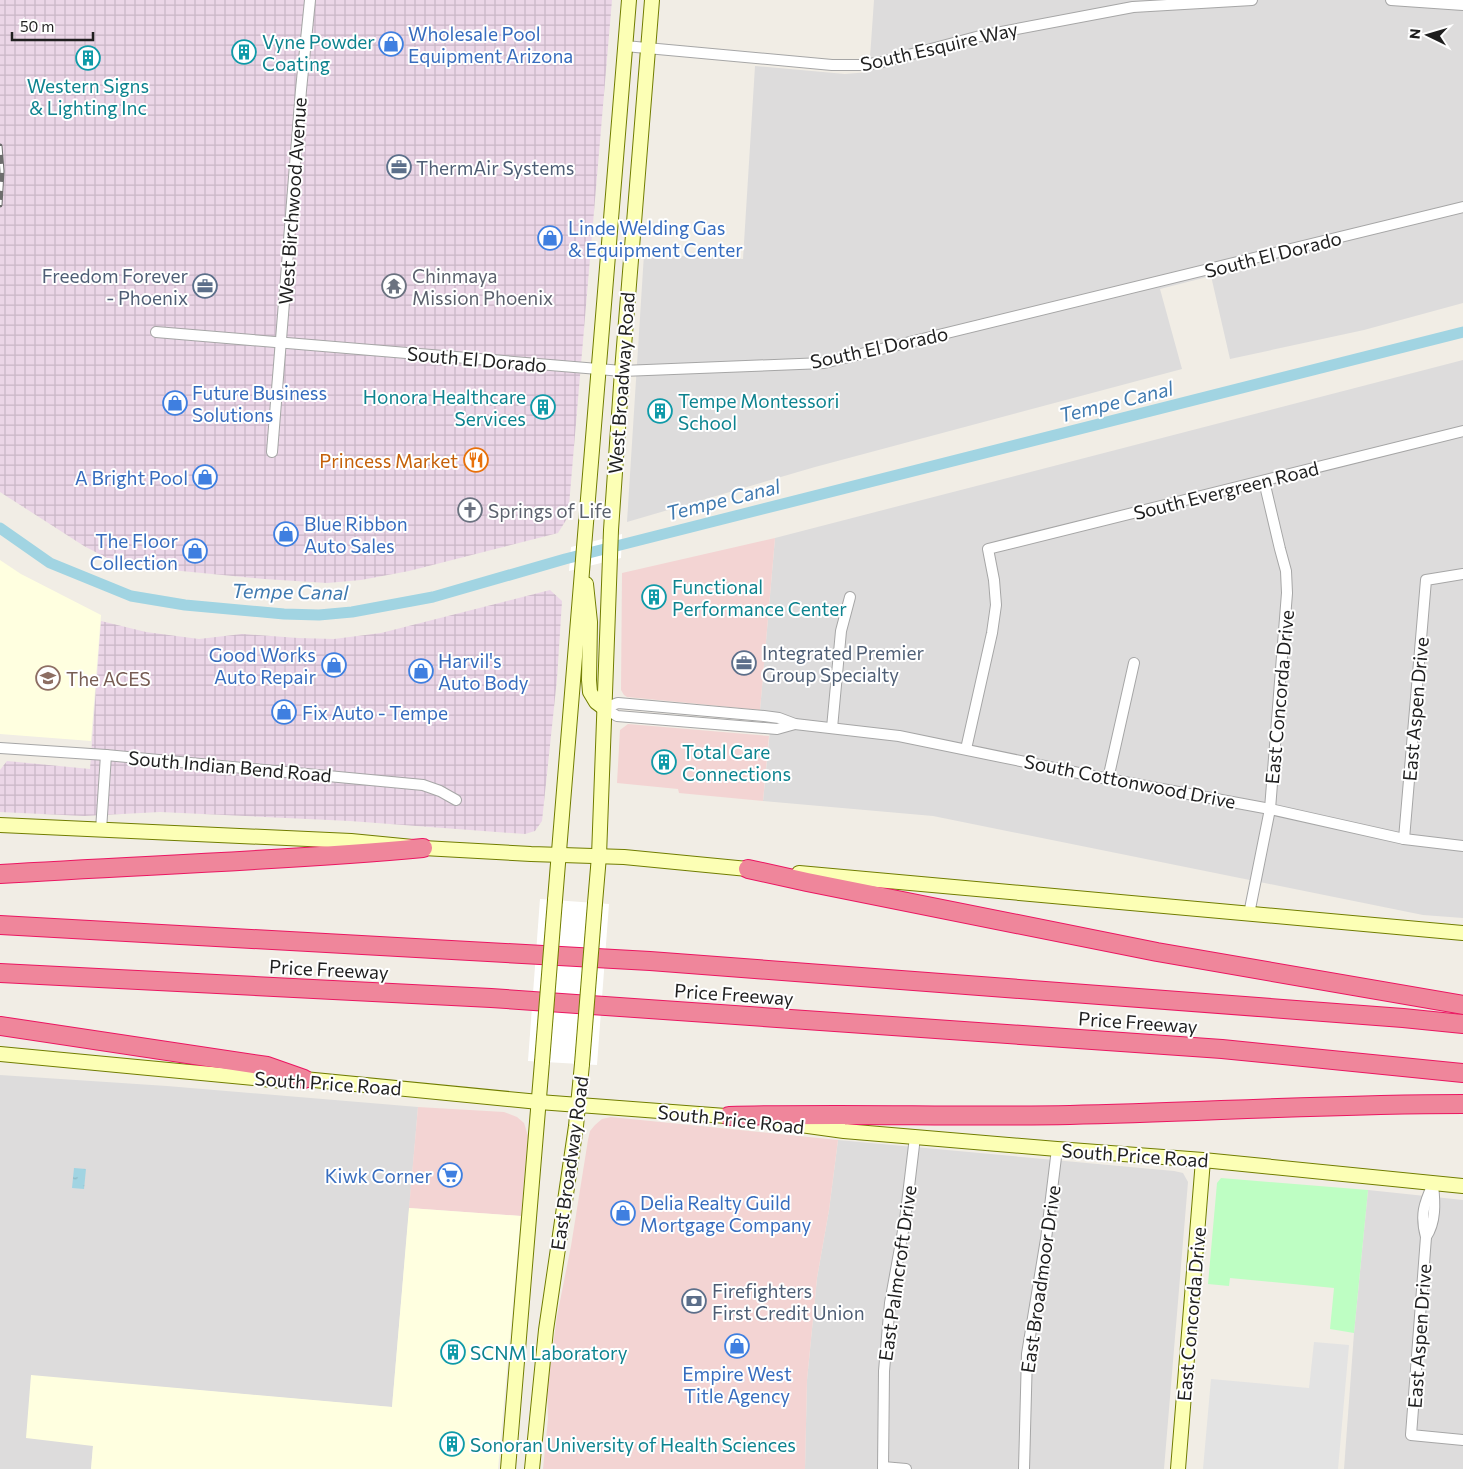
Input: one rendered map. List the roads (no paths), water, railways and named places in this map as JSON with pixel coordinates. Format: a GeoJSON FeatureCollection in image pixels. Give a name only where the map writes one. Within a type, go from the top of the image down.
{"type":"FeatureCollection","features":[{"type":"Feature","properties":{"kind":"highway"},"geometry":{"type":"LineString","coordinates":[[0,874],[340,856],[423,848]]}},
{"type":"Feature","properties":{"kind":"highway"},"geometry":{"type":"LineString","coordinates":[[748,869],[1157,952],[1463,1005]]}},
{"type":"Feature","properties":{"kind":"highway","name":"Price Freeway"},"geometry":{"type":"LineString","coordinates":[[0,925],[650,961],[1384,1016],[1463,1024]]}},
{"type":"Feature","properties":{"kind":"highway","name":"Price Freeway"},"geometry":{"type":"LineString","coordinates":[[0,973],[491,998],[1222,1049],[1463,1072]]}},
{"type":"Feature","properties":{"kind":"highway"},"geometry":{"type":"LineString","coordinates":[[0,1026],[267,1066],[304,1079]]}},
{"type":"Feature","properties":{"kind":"highway"},"geometry":{"type":"LineString","coordinates":[[730,1116],[802,1114],[1076,1115],[1180,1113],[1371,1104],[1463,1104]]}},
{"type":"Feature","properties":{"kind":"main road","name":"West Broadway Road"},"geometry":{"type":"LineString","coordinates":[[558,855],[629,0]]}},
{"type":"Feature","properties":{"kind":"main road","name":"West Broadway Road"},"geometry":{"type":"LineString","coordinates":[[599,856],[608,568],[652,0]]}},
{"type":"Feature","properties":{"kind":"main road"},"geometry":{"type":"LineString","coordinates":[[581,575],[586,584],[590,622],[590,692],[596,702],[604,708]]}},
{"type":"Feature","properties":{"kind":"main road"},"geometry":{"type":"LineString","coordinates":[[0,826],[351,841],[423,848],[624,857],[1463,933]]}},
{"type":"Feature","properties":{"kind":"main road","name":"East Broadway Road"},"geometry":{"type":"LineString","coordinates":[[508,1469],[558,855]]}},
{"type":"Feature","properties":{"kind":"main road","name":"East Broadway Road"},"geometry":{"type":"LineString","coordinates":[[532,1469],[546,1330],[578,1105],[599,856]]}},
{"type":"Feature","properties":{"kind":"main road","name":"South Price Road"},"geometry":{"type":"LineString","coordinates":[[0,1054],[284,1081],[304,1079],[539,1102],[730,1116],[844,1131],[1203,1160],[1463,1186]]}},
{"type":"Feature","properties":{"kind":"main road","name":"East Concorda Drive"},"geometry":{"type":"LineString","coordinates":[[1178,1469],[1203,1160]]}},
{"type":"Feature","properties":{"kind":"main road"},"geometry":{"type":"LineString","coordinates":[[514,1404],[537,1406]]}},
{"type":"Feature","properties":{"kind":"street","name":"West Birchwood Avenue"},"geometry":{"type":"LineString","coordinates":[[272,452],[310,0]]}},
{"type":"Feature","properties":{"kind":"street","name":"South Esquire Way"},"geometry":{"type":"LineString","coordinates":[[625,46],[832,65],[864,65],[980,36],[1133,7],[1252,0]]}},
{"type":"Feature","properties":{"kind":"street"},"geometry":{"type":"LineString","coordinates":[[1391,0],[1463,5]]}},
{"type":"Feature","properties":{"kind":"street","name":"South El Dorado"},"geometry":{"type":"LineString","coordinates":[[156,332],[622,371],[824,363],[1463,207]]}},
{"type":"Feature","properties":{"kind":"street","name":"South Evergreen Road"},"geometry":{"type":"LineString","coordinates":[[966,749],[996,606],[994,580],[988,548],[1463,432]]}},
{"type":"Feature","properties":{"kind":"street","name":"East Concorda Drive"},"geometry":{"type":"LineString","coordinates":[[1249,914],[1270,808],[1287,593],[1286,571],[1264,481]]}},
{"type":"Feature","properties":{"kind":"street","name":"East Aspen Drive"},"geometry":{"type":"LineString","coordinates":[[1404,838],[1426,580],[1463,574]]}},
{"type":"Feature","properties":{"kind":"street"},"geometry":{"type":"LineString","coordinates":[[832,728],[842,631],[850,597]]}},
{"type":"Feature","properties":{"kind":"street"},"geometry":{"type":"LineString","coordinates":[[1108,779],[1134,663]]}},
{"type":"Feature","properties":{"kind":"street","name":"South Cottonwood Drive"},"geometry":{"type":"LineString","coordinates":[[604,708],[618,703],[709,711],[779,718],[795,724],[899,736],[1108,779],[1270,808],[1404,838],[1463,846]]}},
{"type":"Feature","properties":{"kind":"street","name":"South Cottonwood Drive"},"geometry":{"type":"LineString","coordinates":[[604,708],[617,716],[777,729],[795,724]]}},
{"type":"Feature","properties":{"kind":"street"},"geometry":{"type":"LineString","coordinates":[[689,722],[692,718],[706,716],[709,711]]}},
{"type":"Feature","properties":{"kind":"street","name":"South Indian Bend Road"},"geometry":{"type":"LineString","coordinates":[[0,748],[106,754],[423,785],[440,791],[456,800]]}},
{"type":"Feature","properties":{"kind":"street"},"geometry":{"type":"LineString","coordinates":[[101,830],[106,754]]}},
{"type":"Feature","properties":{"kind":"street","name":"East Palmcroft Drive"},"geometry":{"type":"LineString","coordinates":[[883,1468],[884,1371],[890,1303],[905,1220],[915,1137]]}},
{"type":"Feature","properties":{"kind":"street","name":"East Broadmoor Drive"},"geometry":{"type":"LineString","coordinates":[[1024,1469],[1027,1354],[1046,1239],[1057,1149]]}},
{"type":"Feature","properties":{"kind":"street","name":"East Aspen Drive"},"geometry":{"type":"LineString","coordinates":[[1433,1184],[1424,1204],[1422,1224],[1426,1237],[1411,1435],[1463,1440]]}},
{"type":"Feature","properties":{"kind":"street"},"geometry":{"type":"LineString","coordinates":[[883,1468],[906,1469]]}},
{"type":"Feature","properties":{"kind":"water"},"geometry":{"type":"Polygon","coordinates":[[[74,1168],[86,1169],[84,1189],[72,1188],[74,1168]]]}},
{"type":"Feature","properties":{"kind":"waterway","name":"Tempe Canal"},"geometry":{"type":"LineString","coordinates":[[0,528],[50,563],[131,596],[185,605],[284,614],[319,615],[352,612],[433,597],[565,559],[1463,332]]}},
{"type":"Feature","properties":{"kind":"railway"},"geometry":{"type":"LineString","coordinates":[[0,146],[2,171],[0,205]]}},
{"type":"Feature","properties":{"kind":"place","name":"Wholesale Pool Equipment Arizona"},"geometry":{"type":"Point","coordinates":[391,44]}},
{"type":"Feature","properties":{"kind":"place","name":"Vyne Powder Coating"},"geometry":{"type":"Point","coordinates":[244,52]}},
{"type":"Feature","properties":{"kind":"place","name":"Western Signs & Lighting Inc"},"geometry":{"type":"Point","coordinates":[88,58]}},
{"type":"Feature","properties":{"kind":"place","name":"ThermAir Systems"},"geometry":{"type":"Point","coordinates":[399,167]}},
{"type":"Feature","properties":{"kind":"place","name":"Linde Welding Gas & Equipment Center"},"geometry":{"type":"Point","coordinates":[550,238]}},
{"type":"Feature","properties":{"kind":"place","name":"Freedom Forever - Phoenix"},"geometry":{"type":"Point","coordinates":[205,286]}},
{"type":"Feature","properties":{"kind":"place","name":"Chinmaya Mission Phoenix"},"geometry":{"type":"Point","coordinates":[394,286]}},
{"type":"Feature","properties":{"kind":"place","name":"Future Business Solutions"},"geometry":{"type":"Point","coordinates":[175,403]}},
{"type":"Feature","properties":{"kind":"place","name":"Honora Healthcare Services"},"geometry":{"type":"Point","coordinates":[543,407]}},
{"type":"Feature","properties":{"kind":"place","name":"Tempe Montessori School"},"geometry":{"type":"Point","coordinates":[660,411]}},
{"type":"Feature","properties":{"kind":"place","name":"Princess Market"},"geometry":{"type":"Point","coordinates":[476,460]}},
{"type":"Feature","properties":{"kind":"place","name":"A Bright Pool"},"geometry":{"type":"Point","coordinates":[205,477]}},
{"type":"Feature","properties":{"kind":"place","name":"Springs of Life"},"geometry":{"type":"Point","coordinates":[470,510]}},
{"type":"Feature","properties":{"kind":"place","name":"Blue Ribbon Auto Sales"},"geometry":{"type":"Point","coordinates":[286,534]}},
{"type":"Feature","properties":{"kind":"place","name":"The Floor Collection"},"geometry":{"type":"Point","coordinates":[195,551]}},
{"type":"Feature","properties":{"kind":"place","name":"Functional Performance Center"},"geometry":{"type":"Point","coordinates":[654,597]}},
{"type":"Feature","properties":{"kind":"place","name":"Integrated Premier Group Specialty"},"geometry":{"type":"Point","coordinates":[744,663]}},
{"type":"Feature","properties":{"kind":"place","name":"Good Works Auto Repair"},"geometry":{"type":"Point","coordinates":[334,665]}},
{"type":"Feature","properties":{"kind":"place","name":"Harvil's Auto Body"},"geometry":{"type":"Point","coordinates":[421,671]}},
{"type":"Feature","properties":{"kind":"place","name":"The ACES"},"geometry":{"type":"Point","coordinates":[48,678]}},
{"type":"Feature","properties":{"kind":"place","name":"Fix Auto - Tempe"},"geometry":{"type":"Point","coordinates":[284,712]}},
{"type":"Feature","properties":{"kind":"place","name":"Total Care Connections"},"geometry":{"type":"Point","coordinates":[664,762]}},
{"type":"Feature","properties":{"kind":"place","name":"Kiwk Corner"},"geometry":{"type":"Point","coordinates":[450,1175]}},
{"type":"Feature","properties":{"kind":"place","name":"Delia Realty Guild Mortgage Company"},"geometry":{"type":"Point","coordinates":[623,1213]}},
{"type":"Feature","properties":{"kind":"place","name":"Firefighters First Credit Union"},"geometry":{"type":"Point","coordinates":[694,1301]}},
{"type":"Feature","properties":{"kind":"place","name":"Empire West Title Agency"},"geometry":{"type":"Point","coordinates":[737,1346]}},
{"type":"Feature","properties":{"kind":"place","name":"SCNM Laboratory"},"geometry":{"type":"Point","coordinates":[453,1352]}},
{"type":"Feature","properties":{"kind":"place","name":"Sonoran University of Health Sciences"},"geometry":{"type":"Point","coordinates":[452,1444]}}]}
